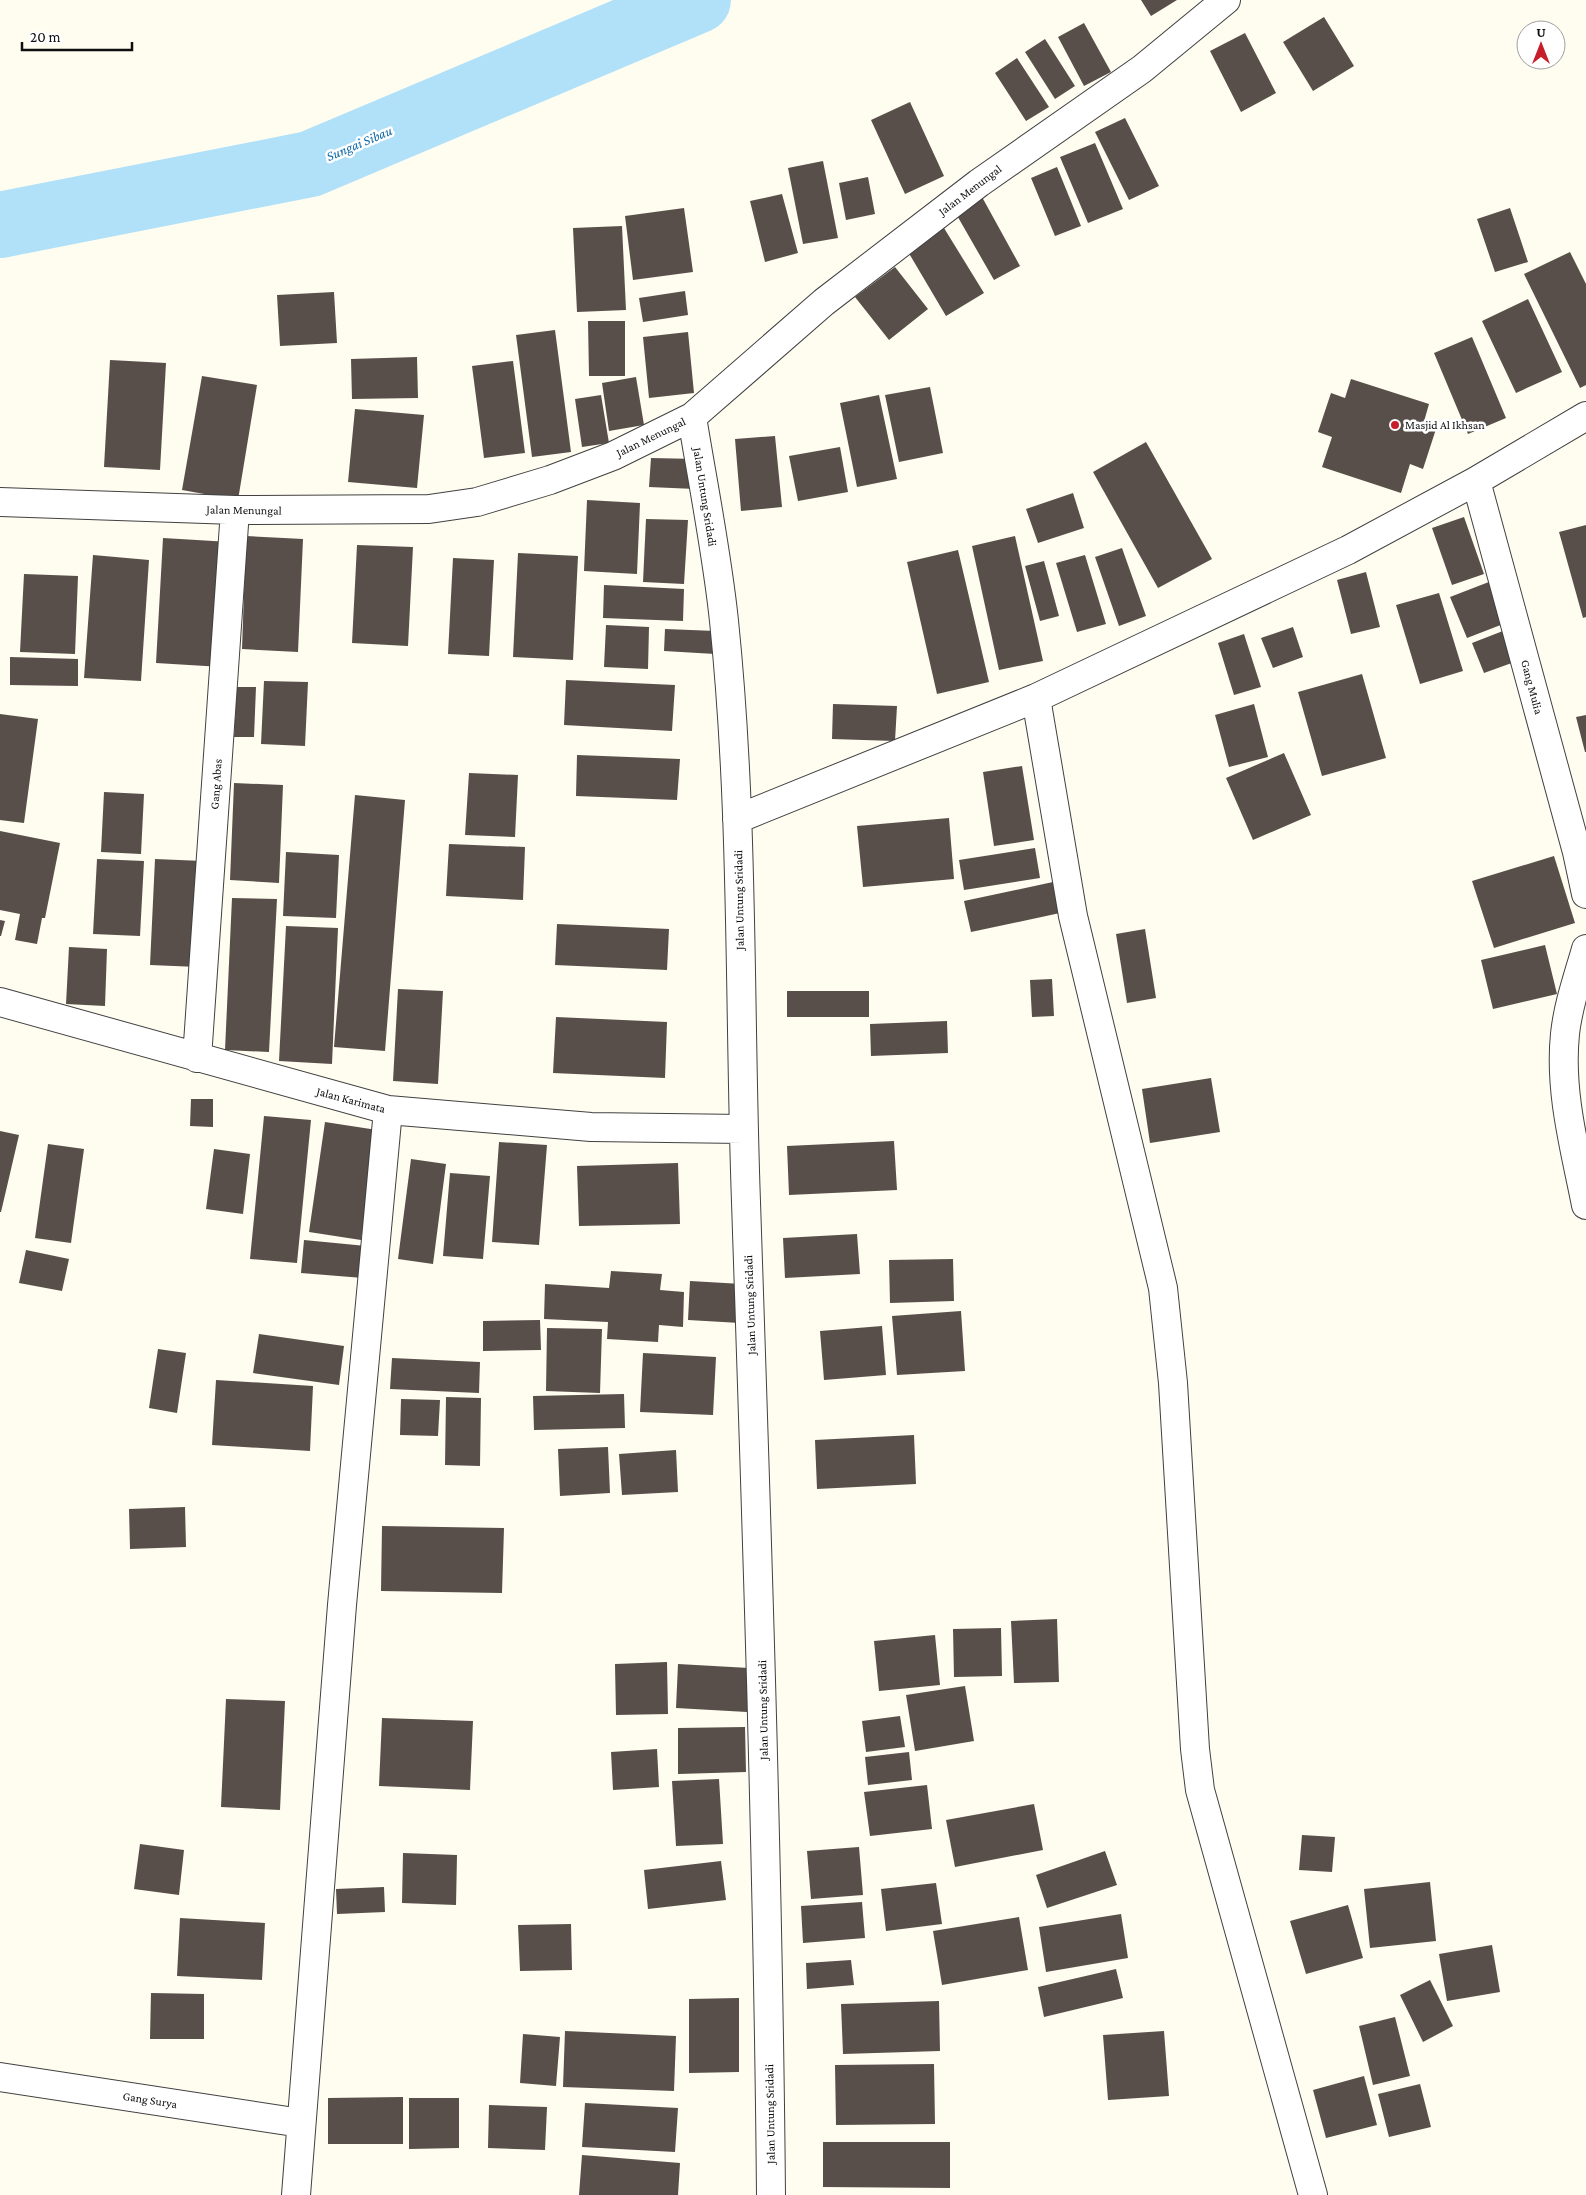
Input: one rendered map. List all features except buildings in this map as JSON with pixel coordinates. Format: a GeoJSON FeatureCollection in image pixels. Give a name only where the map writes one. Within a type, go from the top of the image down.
{"type":"FeatureCollection","features":[{"type":"Feature","properties":{"kind":"street","name":"Jalan Menungal"},"geometry":{"type":"LineString","coordinates":[[0,502],[235,510],[428,510],[476,502],[550,480],[613,456],[692,417],[824,302],[979,182],[1142,69],[1226,0]]}},
{"type":"Feature","properties":{"kind":"street"},"geometry":{"type":"LineString","coordinates":[[737,819],[1036,698],[1348,550],[1476,481],[1586,416]]}},
{"type":"Feature","properties":{"kind":"street","name":"Jalan Untung Sridadi"},"geometry":{"type":"LineString","coordinates":[[692,417],[724,619],[737,819],[744,1128],[769,1956],[771,2195]]}},
{"type":"Feature","properties":{"kind":"street","name":"Gang Mulia"},"geometry":{"type":"LineString","coordinates":[[1476,481],[1574,843],[1586,894]]}},
{"type":"Feature","properties":{"kind":"street","name":"Gang Abas"},"geometry":{"type":"LineString","coordinates":[[197,1058],[235,510]]}},
{"type":"Feature","properties":{"kind":"street"},"geometry":{"type":"LineString","coordinates":[[1036,698],[1073,916],[1163,1288],[1173,1383],[1195,1749],[1200,1790],[1313,2195]]}},
{"type":"Feature","properties":{"kind":"street"},"geometry":{"type":"LineString","coordinates":[[1586,949],[1572,999],[1565,1034],[1564,1093],[1586,1205]]}},
{"type":"Feature","properties":{"kind":"street","name":"Jalan Karimata"},"geometry":{"type":"LineString","coordinates":[[0,1002],[388,1110],[591,1127],[744,1128]]}},
{"type":"Feature","properties":{"kind":"street"},"geometry":{"type":"LineString","coordinates":[[296,2195],[300,2124],[342,1605],[388,1110]]}},
{"type":"Feature","properties":{"kind":"street","name":"Gang Surya"},"geometry":{"type":"LineString","coordinates":[[0,2077],[300,2124]]}},
{"type":"Feature","properties":{"kind":"waterway","name":"Sungai Sibau"},"geometry":{"type":"LineString","coordinates":[[0,225],[310,164],[698,0]]}},
{"type":"Feature","properties":{"kind":"place","name":"Masjid Al Ikhsan"},"geometry":{"type":"Point","coordinates":[1395,425]}}]}
